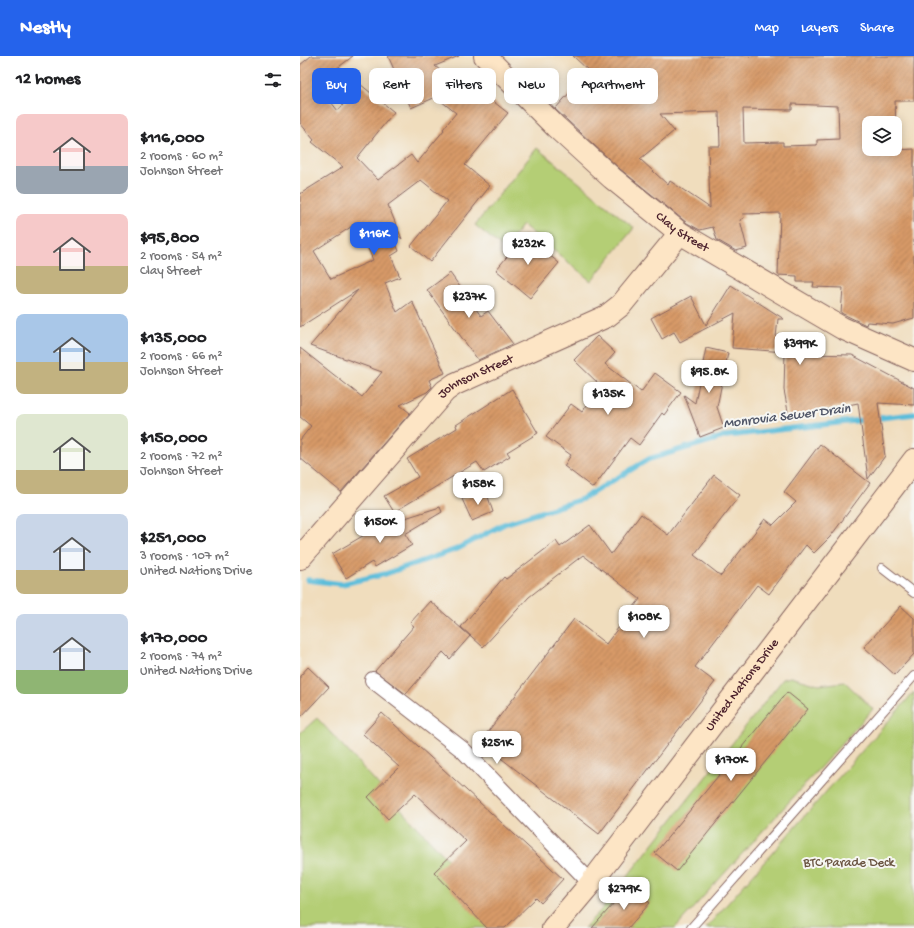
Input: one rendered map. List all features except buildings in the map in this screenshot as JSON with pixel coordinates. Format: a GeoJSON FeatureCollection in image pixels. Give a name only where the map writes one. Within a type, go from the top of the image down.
{"type":"FeatureCollection","features":[{"type":"Feature","properties":{"kind":"street","name":"Clay Street"},"geometry":{"type":"LineString","coordinates":[[485,56],[556,127],[612,178],[680,233],[842,328],[914,360]]}},
{"type":"Feature","properties":{"kind":"street","name":"Johnson Street"},"geometry":{"type":"LineString","coordinates":[[300,558],[445,391],[456,384],[607,316],[621,305],[680,233]]}},
{"type":"Feature","properties":{"kind":"street","name":"United Nations Drive"},"geometry":{"type":"LineString","coordinates":[[553,928],[592,883],[914,460]]}},
{"type":"Feature","properties":{"kind":"street"},"geometry":{"type":"LineString","coordinates":[[373,680],[462,750],[592,883]]}},
{"type":"Feature","properties":{"kind":"lane"},"geometry":{"type":"LineString","coordinates":[[882,568],[914,593]]}},
{"type":"Feature","properties":{"kind":"lane"},"geometry":{"type":"LineString","coordinates":[[690,928],[914,676]]}},
{"type":"Feature","properties":{"kind":"green space"},"geometry":{"type":"Polygon","coordinates":[[[537,148],[634,228],[591,281],[523,225],[504,249],[475,225],[537,148]]]}},
{"type":"Feature","properties":{"kind":"green space"},"geometry":{"type":"Polygon","coordinates":[[[791,677],[819,685],[845,682],[873,709],[675,928],[584,928],[600,911],[783,679],[791,677]]]}},
{"type":"Feature","properties":{"kind":"green space","name":"BTC Parade Deck"},"geometry":{"type":"Polygon","coordinates":[[[914,692],[914,928],[706,928],[914,692]]]}},
{"type":"Feature","properties":{"kind":"green space"},"geometry":{"type":"Polygon","coordinates":[[[317,718],[501,917],[489,928],[300,928],[300,733],[317,718]]]}},
{"type":"Feature","properties":{"kind":"waterway","name":"Monrovia Sewer Drain"},"geometry":{"type":"LineString","coordinates":[[308,580],[342,584],[385,574],[457,549],[504,524],[582,499],[649,459],[726,436],[914,414]]}}]}
